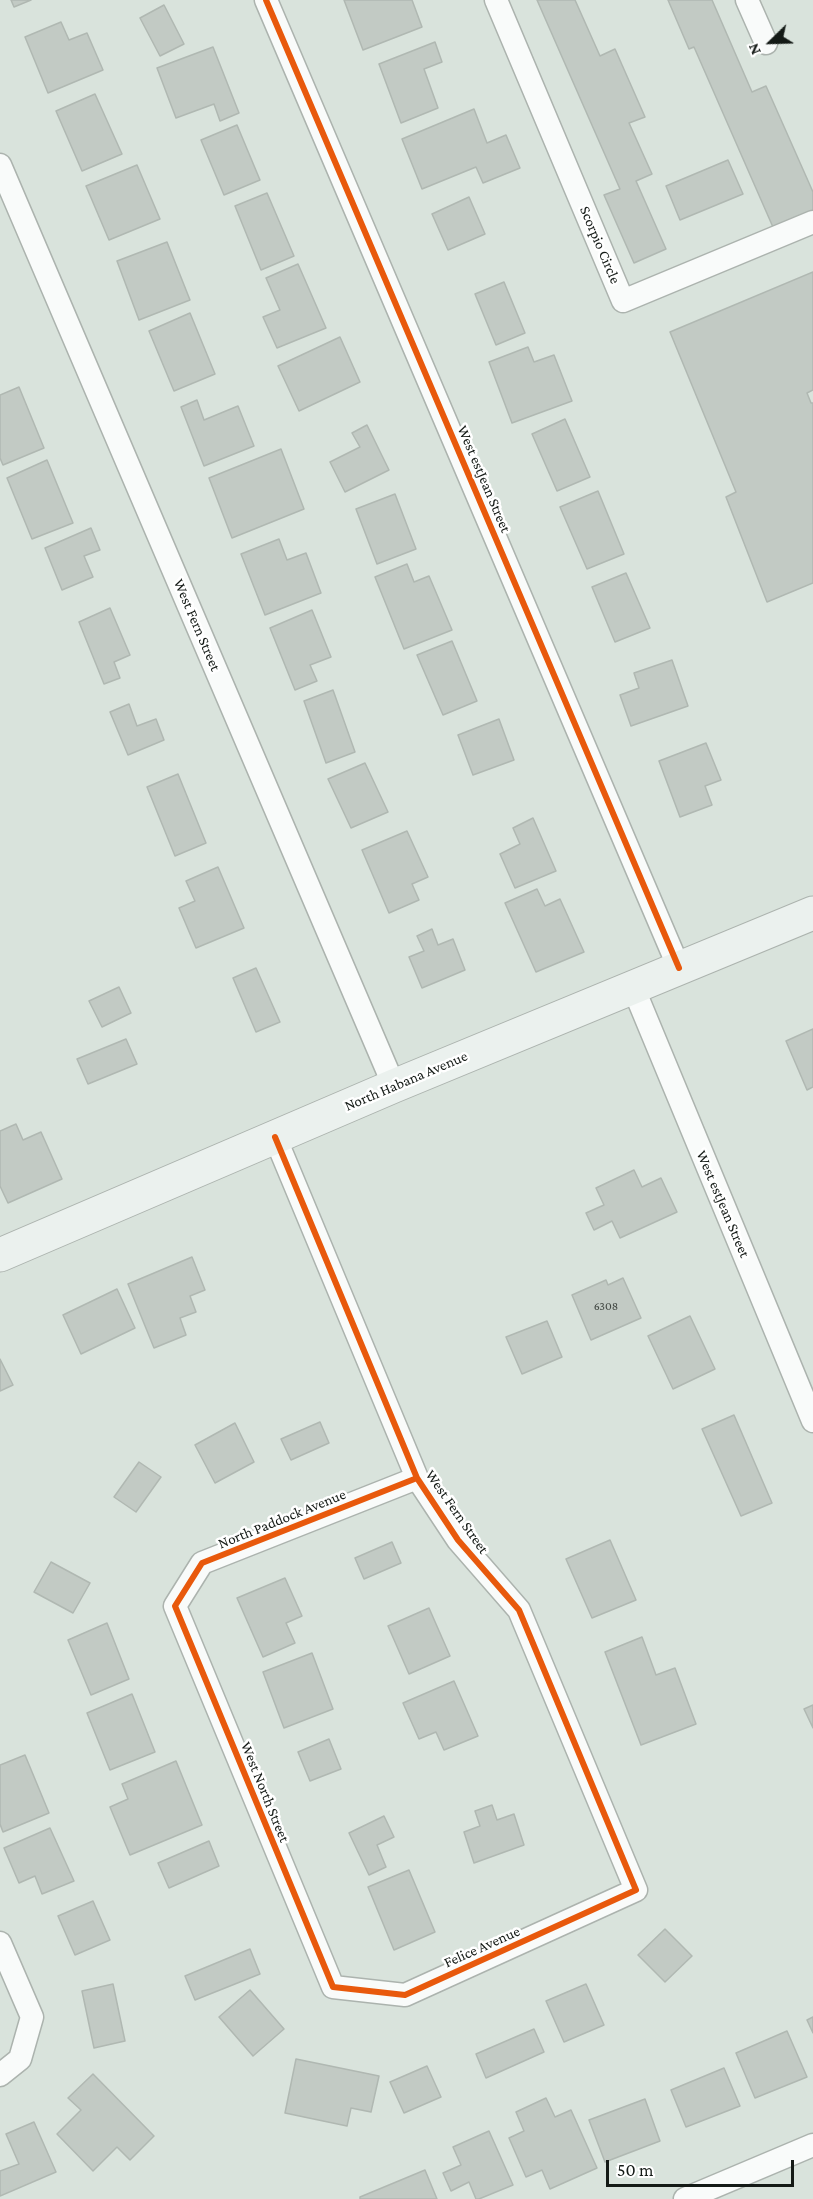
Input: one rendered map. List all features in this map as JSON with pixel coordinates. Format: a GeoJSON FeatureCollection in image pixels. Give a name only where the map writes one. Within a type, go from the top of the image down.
{"type":"FeatureCollection","features":[{"type":"Feature","properties":{"kind":"street","name":"West estJean Street"},"geometry":{"type":"LineString","coordinates":[[266,0],[679,968]]}},
{"type":"Feature","properties":{"kind":"street","name":"Scorpio Circle"},"geometry":{"type":"LineString","coordinates":[[496,0],[623,301],[813,222]]}},
{"type":"Feature","properties":{"kind":"street"},"geometry":{"type":"LineString","coordinates":[[747,0],[766,43]]}},
{"type":"Feature","properties":{"kind":"street","name":"West Fern Street"},"geometry":{"type":"LineString","coordinates":[[0,165],[394,1086]]}},
{"type":"Feature","properties":{"kind":"street","name":"North Habana Avenue"},"geometry":{"type":"LineString","coordinates":[[0,1255],[394,1086],[813,913]]}},
{"type":"Feature","properties":{"kind":"street","name":"West estJean Street"},"geometry":{"type":"LineString","coordinates":[[633,987],[813,1421]]}},
{"type":"Feature","properties":{"kind":"street","name":"West Fern Street"},"geometry":{"type":"LineString","coordinates":[[275,1137],[417,1478],[459,1540],[519,1610],[636,1890]]}},
{"type":"Feature","properties":{"kind":"street","name":"North Paddock Avenue"},"geometry":{"type":"LineString","coordinates":[[175,1606],[202,1563],[417,1478]]}},
{"type":"Feature","properties":{"kind":"street","name":"West North Street"},"geometry":{"type":"LineString","coordinates":[[175,1606],[333,1988]]}},
{"type":"Feature","properties":{"kind":"street","name":"Felice Avenue"},"geometry":{"type":"LineString","coordinates":[[333,1988],[405,1995],[636,1890]]}},
{"type":"Feature","properties":{"kind":"street"},"geometry":{"type":"LineString","coordinates":[[0,1943],[32,2018],[20,2059],[0,2075]]}},
{"type":"Feature","properties":{"kind":"street"},"geometry":{"type":"LineString","coordinates":[[685,2199],[812,2147]]}},
{"type":"Feature","properties":{"kind":"building"},"geometry":{"type":"Polygon","coordinates":[[[11,0],[31,0],[14,7],[11,0]]]}},
{"type":"Feature","properties":{"kind":"building"},"geometry":{"type":"Polygon","coordinates":[[[344,0],[412,0],[422,27],[363,50],[344,0]]]}},
{"type":"Feature","properties":{"kind":"building"},"geometry":{"type":"Polygon","coordinates":[[[537,0],[575,0],[600,56],[615,49],[645,117],[629,123],[652,174],[636,181],[666,249],[634,263],[604,195],[620,189],[537,0]]]}},
{"type":"Feature","properties":{"kind":"building"},"geometry":{"type":"Polygon","coordinates":[[[668,0],[712,0],[752,92],[766,86],[813,192],[813,218],[776,234],[694,47],[689,49],[668,0]]]}},
{"type":"Feature","properties":{"kind":"building"},"geometry":{"type":"Polygon","coordinates":[[[164,5],[184,44],[160,56],[140,18],[164,5]]]}},
{"type":"Feature","properties":{"kind":"building"},"geometry":{"type":"Polygon","coordinates":[[[61,22],[69,40],[87,33],[103,70],[48,93],[25,37],[61,22]]]}},
{"type":"Feature","properties":{"kind":"building"},"geometry":{"type":"Polygon","coordinates":[[[435,42],[442,62],[424,69],[438,108],[401,123],[379,64],[435,42]]]}},
{"type":"Feature","properties":{"kind":"building"},"geometry":{"type":"Polygon","coordinates":[[[213,47],[239,113],[220,121],[214,104],[176,118],[157,68],[213,47]]]}},
{"type":"Feature","properties":{"kind":"building"},"geometry":{"type":"Polygon","coordinates":[[[95,94],[122,154],[82,171],[56,111],[95,94]]]}},
{"type":"Feature","properties":{"kind":"building"},"geometry":{"type":"Polygon","coordinates":[[[474,109],[487,143],[506,135],[520,168],[483,183],[476,167],[422,189],[402,139],[474,109]]]}},
{"type":"Feature","properties":{"kind":"building"},"geometry":{"type":"Polygon","coordinates":[[[237,125],[260,180],[224,195],[201,140],[237,125]]]}},
{"type":"Feature","properties":{"kind":"building"},"geometry":{"type":"Polygon","coordinates":[[[728,160],[743,194],[680,220],[666,186],[728,160]]]}},
{"type":"Feature","properties":{"kind":"building"},"geometry":{"type":"Polygon","coordinates":[[[137,165],[160,219],[109,240],[86,186],[137,165]]]}},
{"type":"Feature","properties":{"kind":"building"},"geometry":{"type":"Polygon","coordinates":[[[267,193],[294,256],[261,270],[235,206],[267,193]]]}},
{"type":"Feature","properties":{"kind":"building"},"geometry":{"type":"Polygon","coordinates":[[[469,197],[485,234],[448,250],[432,214],[469,197]]]}},
{"type":"Feature","properties":{"kind":"building"},"geometry":{"type":"Polygon","coordinates":[[[167,242],[190,300],[139,320],[117,261],[167,242]]]}},
{"type":"Feature","properties":{"kind":"building"},"geometry":{"type":"Polygon","coordinates":[[[298,264],[326,328],[277,348],[263,317],[280,310],[266,278],[298,264]]]}},
{"type":"Feature","properties":{"kind":"building"},"geometry":{"type":"Polygon","coordinates":[[[813,272],[813,390],[807,393],[813,403],[813,583],[767,602],[726,497],[736,492],[670,332],[813,272]]]}},
{"type":"Feature","properties":{"kind":"building"},"geometry":{"type":"Polygon","coordinates":[[[504,282],[525,333],[496,345],[475,294],[504,282]]]}},
{"type":"Feature","properties":{"kind":"building"},"geometry":{"type":"Polygon","coordinates":[[[190,313],[215,374],[174,391],[149,331],[190,313]]]}},
{"type":"Feature","properties":{"kind":"building"},"geometry":{"type":"Polygon","coordinates":[[[340,337],[360,382],[299,411],[278,366],[340,337]]]}},
{"type":"Feature","properties":{"kind":"building"},"geometry":{"type":"Polygon","coordinates":[[[528,347],[534,362],[554,355],[572,401],[512,423],[489,362],[528,347]]]}},
{"type":"Feature","properties":{"kind":"building"},"geometry":{"type":"Polygon","coordinates":[[[19,387],[44,448],[3,465],[0,458],[0,395],[19,387]]]}},
{"type":"Feature","properties":{"kind":"building"},"geometry":{"type":"Polygon","coordinates":[[[197,400],[204,420],[238,406],[254,446],[204,466],[181,407],[197,400]]]}},
{"type":"Feature","properties":{"kind":"building"},"geometry":{"type":"Polygon","coordinates":[[[565,419],[590,477],[557,491],[532,434],[565,419]]]}},
{"type":"Feature","properties":{"kind":"building"},"geometry":{"type":"Polygon","coordinates":[[[367,425],[389,470],[345,492],[330,462],[360,447],[352,433],[367,425]]]}},
{"type":"Feature","properties":{"kind":"building"},"geometry":{"type":"Polygon","coordinates":[[[281,449],[304,509],[232,538],[209,478],[281,449]]]}},
{"type":"Feature","properties":{"kind":"building"},"geometry":{"type":"Polygon","coordinates":[[[47,460],[73,523],[32,539],[7,478],[47,460]]]}},
{"type":"Feature","properties":{"kind":"building"},"geometry":{"type":"Polygon","coordinates":[[[598,491],[624,554],[587,569],[560,507],[598,491]]]}},
{"type":"Feature","properties":{"kind":"building"},"geometry":{"type":"Polygon","coordinates":[[[395,494],[416,549],[377,564],[356,509],[395,494]]]}},
{"type":"Feature","properties":{"kind":"building"},"geometry":{"type":"Polygon","coordinates":[[[91,528],[100,550],[84,556],[93,577],[62,590],[45,548],[91,528]]]}},
{"type":"Feature","properties":{"kind":"building"},"geometry":{"type":"Polygon","coordinates":[[[279,539],[287,560],[306,553],[321,593],[265,615],[241,554],[279,539]]]}},
{"type":"Feature","properties":{"kind":"building"},"geometry":{"type":"Polygon","coordinates":[[[407,564],[414,582],[429,576],[452,630],[404,649],[375,577],[407,564]]]}},
{"type":"Feature","properties":{"kind":"building"},"geometry":{"type":"Polygon","coordinates":[[[626,573],[650,628],[615,642],[592,587],[626,573]]]}},
{"type":"Feature","properties":{"kind":"building"},"geometry":{"type":"Polygon","coordinates":[[[110,608],[130,655],[114,662],[120,678],[104,684],[79,622],[110,608]]]}},
{"type":"Feature","properties":{"kind":"building"},"geometry":{"type":"Polygon","coordinates":[[[312,610],[331,657],[310,665],[317,681],[295,690],[270,628],[312,610]]]}},
{"type":"Feature","properties":{"kind":"building"},"geometry":{"type":"Polygon","coordinates":[[[452,641],[477,701],[443,715],[417,655],[452,641]]]}},
{"type":"Feature","properties":{"kind":"building"},"geometry":{"type":"Polygon","coordinates":[[[672,660],[688,706],[631,726],[620,695],[639,688],[634,673],[672,660]]]}},
{"type":"Feature","properties":{"kind":"building"},"geometry":{"type":"Polygon","coordinates":[[[333,690],[355,752],[326,763],[304,701],[333,690]]]}},
{"type":"Feature","properties":{"kind":"building"},"geometry":{"type":"Polygon","coordinates":[[[129,704],[137,726],[156,719],[164,740],[128,755],[110,712],[129,704]]]}},
{"type":"Feature","properties":{"kind":"building"},"geometry":{"type":"Polygon","coordinates":[[[499,719],[514,760],[473,775],[458,735],[499,719]]]}},
{"type":"Feature","properties":{"kind":"building"},"geometry":{"type":"Polygon","coordinates":[[[706,743],[721,780],[705,786],[712,805],[680,817],[659,761],[706,743]]]}},
{"type":"Feature","properties":{"kind":"building"},"geometry":{"type":"Polygon","coordinates":[[[365,763],[388,812],[351,828],[328,779],[365,763]]]}},
{"type":"Feature","properties":{"kind":"building"},"geometry":{"type":"Polygon","coordinates":[[[178,774],[206,843],[175,856],[147,787],[178,774]]]}},
{"type":"Feature","properties":{"kind":"building"},"geometry":{"type":"Polygon","coordinates":[[[533,818],[556,871],[515,888],[500,854],[520,844],[513,828],[533,818]]]}},
{"type":"Feature","properties":{"kind":"building"},"geometry":{"type":"Polygon","coordinates":[[[407,831],[428,877],[412,884],[419,900],[389,913],[362,850],[407,831]]]}},
{"type":"Feature","properties":{"kind":"building"},"geometry":{"type":"Polygon","coordinates":[[[218,867],[244,928],[196,948],[179,908],[195,901],[186,881],[218,867]]]}},
{"type":"Feature","properties":{"kind":"building"},"geometry":{"type":"Polygon","coordinates":[[[537,889],[545,906],[560,899],[584,952],[536,972],[505,903],[537,889]]]}},
{"type":"Feature","properties":{"kind":"building"},"geometry":{"type":"Polygon","coordinates":[[[432,929],[438,945],[453,939],[465,970],[422,988],[409,957],[424,951],[417,936],[432,929]]]}},
{"type":"Feature","properties":{"kind":"building"},"geometry":{"type":"Polygon","coordinates":[[[256,968],[280,1022],[256,1032],[233,978],[256,968]]]}},
{"type":"Feature","properties":{"kind":"building"},"geometry":{"type":"Polygon","coordinates":[[[119,987],[131,1013],[102,1027],[89,1001],[119,987]]]}},
{"type":"Feature","properties":{"kind":"building"},"geometry":{"type":"Polygon","coordinates":[[[813,1029],[813,1087],[807,1090],[786,1041],[813,1029]]]}},
{"type":"Feature","properties":{"kind":"building"},"geometry":{"type":"Polygon","coordinates":[[[126,1039],[137,1064],[88,1084],[77,1059],[126,1039]]]}},
{"type":"Feature","properties":{"kind":"building"},"geometry":{"type":"Polygon","coordinates":[[[16,1124],[23,1140],[41,1132],[62,1179],[8,1203],[0,1186],[0,1131],[16,1124]]]}},
{"type":"Feature","properties":{"kind":"building"},"geometry":{"type":"Polygon","coordinates":[[[634,1170],[642,1187],[661,1178],[677,1212],[620,1238],[612,1221],[594,1230],[586,1213],[604,1205],[596,1188],[634,1170]]]}},
{"type":"Feature","properties":{"kind":"building"},"geometry":{"type":"Polygon","coordinates":[[[192,1257],[205,1290],[190,1296],[196,1312],[180,1318],[186,1335],[154,1348],[128,1284],[192,1257]]]}},
{"type":"Feature","properties":{"kind":"building"},"geometry":{"type":"Polygon","coordinates":[[[623,1278],[641,1318],[591,1340],[572,1295],[606,1280],[608,1285],[623,1278]]]}},
{"type":"Feature","properties":{"kind":"building"},"geometry":{"type":"Polygon","coordinates":[[[117,1289],[135,1328],[81,1354],[63,1315],[117,1289]]]}},
{"type":"Feature","properties":{"kind":"building"},"geometry":{"type":"Polygon","coordinates":[[[690,1316],[715,1369],[673,1389],[648,1336],[690,1316]]]}},
{"type":"Feature","properties":{"kind":"building"},"geometry":{"type":"Polygon","coordinates":[[[547,1321],[562,1357],[522,1374],[506,1337],[547,1321]]]}},
{"type":"Feature","properties":{"kind":"building"},"geometry":{"type":"Polygon","coordinates":[[[0,1359],[13,1385],[0,1391],[0,1359]]]}},
{"type":"Feature","properties":{"kind":"building"},"geometry":{"type":"Polygon","coordinates":[[[734,1415],[772,1503],[741,1516],[702,1429],[734,1415]]]}},
{"type":"Feature","properties":{"kind":"building"},"geometry":{"type":"Polygon","coordinates":[[[320,1422],[329,1443],[291,1460],[281,1439],[320,1422]]]}},
{"type":"Feature","properties":{"kind":"building"},"geometry":{"type":"Polygon","coordinates":[[[235,1423],[254,1462],[215,1483],[195,1445],[235,1423]]]}},
{"type":"Feature","properties":{"kind":"building"},"geometry":{"type":"Polygon","coordinates":[[[139,1462],[161,1477],[136,1512],[114,1497],[139,1462]]]}},
{"type":"Feature","properties":{"kind":"building"},"geometry":{"type":"Polygon","coordinates":[[[610,1540],[636,1600],[592,1618],[566,1559],[610,1540]]]}},
{"type":"Feature","properties":{"kind":"building"},"geometry":{"type":"Polygon","coordinates":[[[392,1542],[401,1563],[364,1579],[355,1558],[392,1542]]]}},
{"type":"Feature","properties":{"kind":"building"},"geometry":{"type":"Polygon","coordinates":[[[51,1562],[90,1583],[73,1613],[34,1592],[51,1562]]]}},
{"type":"Feature","properties":{"kind":"building"},"geometry":{"type":"Polygon","coordinates":[[[285,1578],[302,1616],[286,1623],[295,1643],[263,1657],[237,1598],[285,1578]]]}},
{"type":"Feature","properties":{"kind":"building"},"geometry":{"type":"Polygon","coordinates":[[[429,1608],[450,1656],[409,1674],[388,1626],[429,1608]]]}},
{"type":"Feature","properties":{"kind":"building"},"geometry":{"type":"Polygon","coordinates":[[[107,1623],[129,1679],[91,1695],[68,1640],[107,1623]]]}},
{"type":"Feature","properties":{"kind":"building"},"geometry":{"type":"Polygon","coordinates":[[[642,1637],[656,1675],[675,1668],[696,1724],[641,1745],[605,1652],[642,1637]]]}},
{"type":"Feature","properties":{"kind":"building"},"geometry":{"type":"Polygon","coordinates":[[[312,1653],[333,1709],[284,1728],[263,1672],[312,1653]]]}},
{"type":"Feature","properties":{"kind":"building"},"geometry":{"type":"Polygon","coordinates":[[[454,1681],[478,1736],[444,1750],[436,1732],[419,1739],[403,1703],[454,1681]]]}},
{"type":"Feature","properties":{"kind":"building"},"geometry":{"type":"Polygon","coordinates":[[[132,1694],[155,1752],[110,1770],[87,1713],[132,1694]]]}},
{"type":"Feature","properties":{"kind":"building"},"geometry":{"type":"Polygon","coordinates":[[[813,1705],[813,1728],[804,1709],[813,1705]]]}},
{"type":"Feature","properties":{"kind":"building"},"geometry":{"type":"Polygon","coordinates":[[[329,1739],[341,1769],[310,1781],[298,1752],[329,1739]]]}},
{"type":"Feature","properties":{"kind":"building"},"geometry":{"type":"Polygon","coordinates":[[[25,1755],[49,1813],[3,1832],[0,1824],[0,1765],[25,1755]]]}},
{"type":"Feature","properties":{"kind":"building"},"geometry":{"type":"Polygon","coordinates":[[[176,1761],[202,1825],[130,1855],[110,1807],[128,1799],[122,1784],[176,1761]]]}},
{"type":"Feature","properties":{"kind":"building"},"geometry":{"type":"Polygon","coordinates":[[[492,1805],[497,1820],[514,1814],[524,1845],[474,1863],[464,1832],[480,1826],[475,1811],[492,1805]]]}},
{"type":"Feature","properties":{"kind":"building"},"geometry":{"type":"Polygon","coordinates":[[[384,1816],[394,1837],[377,1845],[386,1867],[369,1875],[349,1833],[384,1816]]]}},
{"type":"Feature","properties":{"kind":"building"},"geometry":{"type":"Polygon","coordinates":[[[50,1828],[74,1881],[42,1894],[35,1876],[19,1883],[4,1848],[50,1828]]]}},
{"type":"Feature","properties":{"kind":"building"},"geometry":{"type":"Polygon","coordinates":[[[209,1841],[219,1866],[169,1888],[158,1863],[209,1841]]]}},
{"type":"Feature","properties":{"kind":"building"},"geometry":{"type":"Polygon","coordinates":[[[409,1870],[435,1932],[394,1950],[368,1887],[409,1870]]]}},
{"type":"Feature","properties":{"kind":"building"},"geometry":{"type":"Polygon","coordinates":[[[93,1901],[110,1940],[75,1955],[58,1916],[93,1901]]]}},
{"type":"Feature","properties":{"kind":"building"},"geometry":{"type":"Polygon","coordinates":[[[665,1929],[692,1956],[665,1982],[638,1955],[665,1929]]]}},
{"type":"Feature","properties":{"kind":"building"},"geometry":{"type":"Polygon","coordinates":[[[250,1949],[260,1974],[195,2000],[185,1976],[250,1949]]]}},
{"type":"Feature","properties":{"kind":"building"},"geometry":{"type":"Polygon","coordinates":[[[113,1984],[125,2041],[94,2048],[82,1991],[113,1984]]]}},
{"type":"Feature","properties":{"kind":"building"},"geometry":{"type":"Polygon","coordinates":[[[586,1984],[604,2025],[564,2042],[546,2001],[586,1984]]]}},
{"type":"Feature","properties":{"kind":"building"},"geometry":{"type":"Polygon","coordinates":[[[250,1990],[284,2029],[253,2056],[219,2017],[250,1990]]]}},
{"type":"Feature","properties":{"kind":"building"},"geometry":{"type":"Polygon","coordinates":[[[813,2017],[813,2033],[807,2020],[813,2017]]]}},
{"type":"Feature","properties":{"kind":"building"},"geometry":{"type":"Polygon","coordinates":[[[534,2029],[544,2052],[486,2078],[476,2054],[534,2029]]]}},
{"type":"Feature","properties":{"kind":"building"},"geometry":{"type":"Polygon","coordinates":[[[787,2031],[807,2077],[755,2098],[736,2053],[787,2031]]]}},
{"type":"Feature","properties":{"kind":"building"},"geometry":{"type":"Polygon","coordinates":[[[296,2059],[379,2076],[371,2112],[351,2108],[347,2126],[285,2113],[296,2059]]]}},
{"type":"Feature","properties":{"kind":"building"},"geometry":{"type":"Polygon","coordinates":[[[427,2066],[441,2097],[404,2113],[390,2082],[427,2066]]]}},
{"type":"Feature","properties":{"kind":"building"},"geometry":{"type":"Polygon","coordinates":[[[724,2068],[740,2106],[686,2127],[671,2090],[724,2068]]]}},
{"type":"Feature","properties":{"kind":"building"},"geometry":{"type":"Polygon","coordinates":[[[93,2074],[154,2136],[130,2160],[117,2147],[93,2171],[57,2134],[81,2110],[68,2098],[93,2074]]]}},
{"type":"Feature","properties":{"kind":"building"},"geometry":{"type":"Polygon","coordinates":[[[546,2098],[555,2117],[571,2110],[597,2168],[550,2189],[542,2170],[526,2177],[509,2138],[524,2131],[516,2112],[546,2098]]]}},
{"type":"Feature","properties":{"kind":"building"},"geometry":{"type":"Polygon","coordinates":[[[645,2099],[660,2141],[605,2162],[589,2120],[645,2099]]]}},
{"type":"Feature","properties":{"kind":"building"},"geometry":{"type":"Polygon","coordinates":[[[34,2122],[56,2172],[0,2196],[0,2171],[19,2164],[6,2134],[34,2122]]]}},
{"type":"Feature","properties":{"kind":"building"},"geometry":{"type":"Polygon","coordinates":[[[489,2131],[513,2185],[479,2199],[476,2199],[469,2182],[451,2191],[443,2173],[461,2165],[453,2147],[489,2131]]]}},
{"type":"Feature","properties":{"kind":"building"},"geometry":{"type":"Polygon","coordinates":[[[425,2170],[437,2199],[360,2199],[360,2197],[425,2170]]]}},
{"type":"Feature","properties":{"kind":"cycle path"},"geometry":{"type":"LineString","coordinates":[[266,0],[679,968]]}},
{"type":"Feature","properties":{"kind":"cycle path"},"geometry":{"type":"LineString","coordinates":[[275,1137],[417,1478],[458,1540],[519,1610],[636,1890],[405,1995],[333,1987],[175,1606],[202,1563],[417,1478]]}}]}
